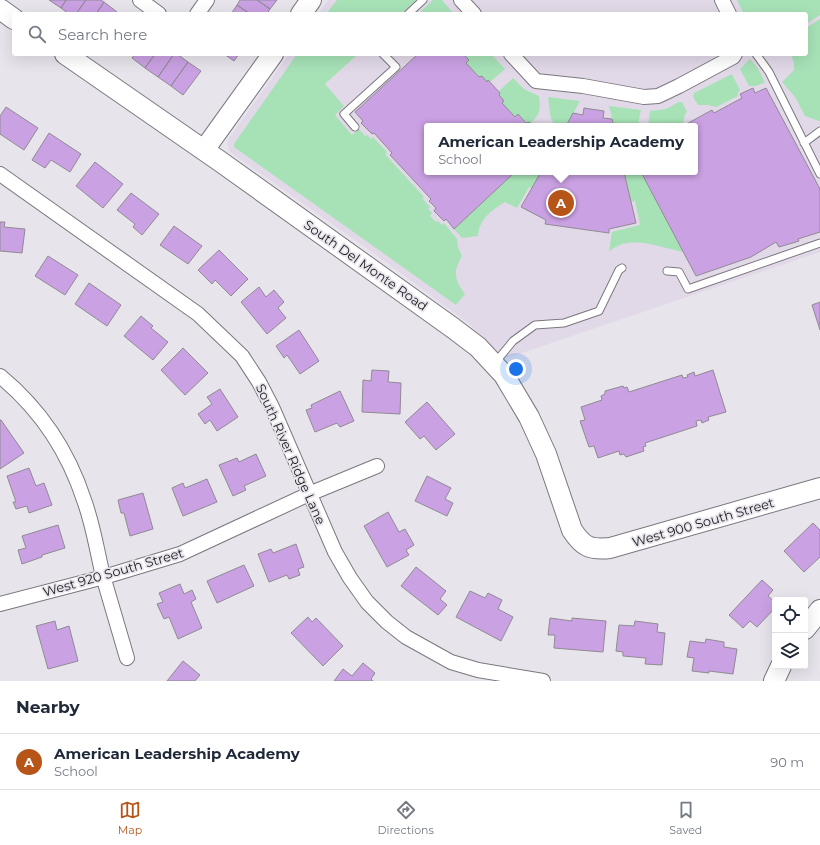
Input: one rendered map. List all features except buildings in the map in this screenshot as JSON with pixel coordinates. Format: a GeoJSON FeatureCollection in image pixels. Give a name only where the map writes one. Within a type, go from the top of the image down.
{"type":"FeatureCollection","features":[{"type":"Feature","properties":{"kind":"street"},"geometry":{"type":"LineString","coordinates":[[140,0],[156,12]]}},
{"type":"Feature","properties":{"kind":"street"},"geometry":{"type":"LineString","coordinates":[[198,12],[207,0]]}},
{"type":"Feature","properties":{"kind":"street"},"geometry":{"type":"LineString","coordinates":[[303,12],[312,0]]}},
{"type":"Feature","properties":{"kind":"street"},"geometry":{"type":"LineString","coordinates":[[461,0],[472,12]]}},
{"type":"Feature","properties":{"kind":"street"},"geometry":{"type":"LineString","coordinates":[[722,0],[727,12]]}},
{"type":"Feature","properties":{"kind":"street"},"geometry":{"type":"LineString","coordinates":[[0,9],[12,18]]}},
{"type":"Feature","properties":{"kind":"street","name":"South Del Monte Road"},"geometry":{"type":"LineString","coordinates":[[68,56],[204,150],[478,347],[504,375],[529,417],[546,454],[572,530],[578,539],[585,545]]}},
{"type":"Feature","properties":{"kind":"street"},"geometry":{"type":"LineString","coordinates":[[204,150],[272,56]]}},
{"type":"Feature","properties":{"kind":"street"},"geometry":{"type":"LineString","coordinates":[[513,56],[536,81],[583,86],[644,97],[658,96],[734,56]]}},
{"type":"Feature","properties":{"kind":"street","name":"South River Ridge Lane"},"geometry":{"type":"LineString","coordinates":[[0,174],[198,314],[242,356],[259,382],[272,407],[335,552],[350,578],[367,602],[387,622],[412,640],[451,662],[478,670],[543,681]]}},
{"type":"Feature","properties":{"kind":"street"},"geometry":{"type":"LineString","coordinates":[[0,376],[17,390],[42,419],[60,446],[74,474],[85,500],[104,577],[127,658]]}},
{"type":"Feature","properties":{"kind":"street","name":"West 920 South Street"},"geometry":{"type":"LineString","coordinates":[[0,604],[104,577],[180,554],[309,494],[377,466]]}},
{"type":"Feature","properties":{"kind":"street","name":"West 900 South Street"},"geometry":{"type":"LineString","coordinates":[[585,545],[592,548],[610,548],[820,488]]}},
{"type":"Feature","properties":{"kind":"street"},"geometry":{"type":"LineString","coordinates":[[808,625],[820,610]]}},
{"type":"Feature","properties":{"kind":"street"},"geometry":{"type":"LineString","coordinates":[[774,681],[780,669]]}},
{"type":"Feature","properties":{"kind":"lane"},"geometry":{"type":"LineString","coordinates":[[410,12],[423,0]]}},
{"type":"Feature","properties":{"kind":"lane"},"geometry":{"type":"LineString","coordinates":[[355,128],[344,114],[396,67],[385,56]]}},
{"type":"Feature","properties":{"kind":"lane"},"geometry":{"type":"LineString","coordinates":[[757,56],[769,72],[820,174]]}},
{"type":"Feature","properties":{"kind":"lane"},"geometry":{"type":"LineString","coordinates":[[804,142],[820,131]]}},
{"type":"Feature","properties":{"kind":"lane"},"geometry":{"type":"LineString","coordinates":[[667,271],[679,272],[688,289],[820,244]]}},
{"type":"Feature","properties":{"kind":"lane"},"geometry":{"type":"LineString","coordinates":[[494,364],[513,341],[535,325],[564,323],[599,311],[618,270],[622,268]]}},
{"type":"Feature","properties":{"kind":"shaded area"},"geometry":{"type":"Polygon","coordinates":[[[328,0],[820,0],[820,252],[504,359],[468,323],[376,255],[230,152],[227,143],[229,138],[288,56],[808,56],[808,12],[319,12],[328,0]]]}},
{"type":"Feature","properties":{"kind":"green space"},"geometry":{"type":"Polygon","coordinates":[[[337,0],[416,0],[403,12],[328,12],[337,0]]]}},
{"type":"Feature","properties":{"kind":"green space"},"geometry":{"type":"Polygon","coordinates":[[[433,0],[442,0],[452,12],[420,12],[433,0]]]}},
{"type":"Feature","properties":{"kind":"green space"},"geometry":{"type":"Polygon","coordinates":[[[737,0],[820,0],[820,15],[808,23],[808,12],[743,12],[737,0]]]}},
{"type":"Feature","properties":{"kind":"green space"},"geometry":{"type":"Polygon","coordinates":[[[820,19],[820,121],[805,116],[795,97],[782,82],[794,70],[792,56],[808,56],[808,27],[820,19]]]}},
{"type":"Feature","properties":{"kind":"green space"},"geometry":{"type":"Polygon","coordinates":[[[296,56],[356,56],[325,84],[344,106],[335,115],[352,135],[359,129],[365,136],[367,135],[371,139],[373,137],[387,152],[385,154],[424,197],[422,198],[430,207],[428,209],[432,213],[430,216],[442,225],[444,223],[457,239],[458,247],[462,256],[457,267],[456,275],[457,280],[465,294],[456,305],[234,147],[234,144],[296,56]]]}},
{"type":"Feature","properties":{"kind":"green space"},"geometry":{"type":"Polygon","coordinates":[[[465,56],[493,56],[505,69],[490,82],[488,80],[487,82],[479,77],[466,63],[469,60],[465,56]]]}},
{"type":"Feature","properties":{"kind":"green space"},"geometry":{"type":"Polygon","coordinates":[[[750,59],[759,70],[765,84],[763,83],[756,86],[749,86],[740,69],[750,59]]]}},
{"type":"Feature","properties":{"kind":"green space"},"geometry":{"type":"Polygon","coordinates":[[[732,74],[740,90],[738,92],[738,96],[716,107],[698,105],[693,97],[694,93],[732,74]]]}},
{"type":"Feature","properties":{"kind":"green space"},"geometry":{"type":"Polygon","coordinates":[[[513,78],[524,89],[539,96],[539,111],[532,123],[526,123],[518,114],[515,117],[502,103],[504,101],[499,95],[499,91],[513,78]]]}},
{"type":"Feature","properties":{"kind":"green space"},"geometry":{"type":"Polygon","coordinates":[[[548,97],[580,101],[568,123],[554,123],[550,115],[548,97]]]}},
{"type":"Feature","properties":{"kind":"green space"},"geometry":{"type":"Polygon","coordinates":[[[679,102],[682,102],[687,112],[685,114],[683,123],[648,123],[650,111],[666,109],[679,102]]]}},
{"type":"Feature","properties":{"kind":"green space"},"geometry":{"type":"Polygon","coordinates":[[[609,106],[641,110],[638,123],[613,123],[609,106]]]}},
{"type":"Feature","properties":{"kind":"green space"},"geometry":{"type":"Polygon","coordinates":[[[512,175],[539,175],[532,188],[529,187],[517,208],[505,202],[495,208],[484,220],[478,236],[462,238],[454,229],[512,175]]]}},
{"type":"Feature","properties":{"kind":"green space"},"geometry":{"type":"Polygon","coordinates":[[[625,175],[643,175],[683,252],[645,243],[626,243],[617,246],[609,252],[612,232],[640,225],[635,201],[631,202],[625,175]]]}},
{"type":"Feature","properties":{"kind":"place","name":"American Leadership Academy"},"geometry":{"type":"Point","coordinates":[561,203]}}]}
